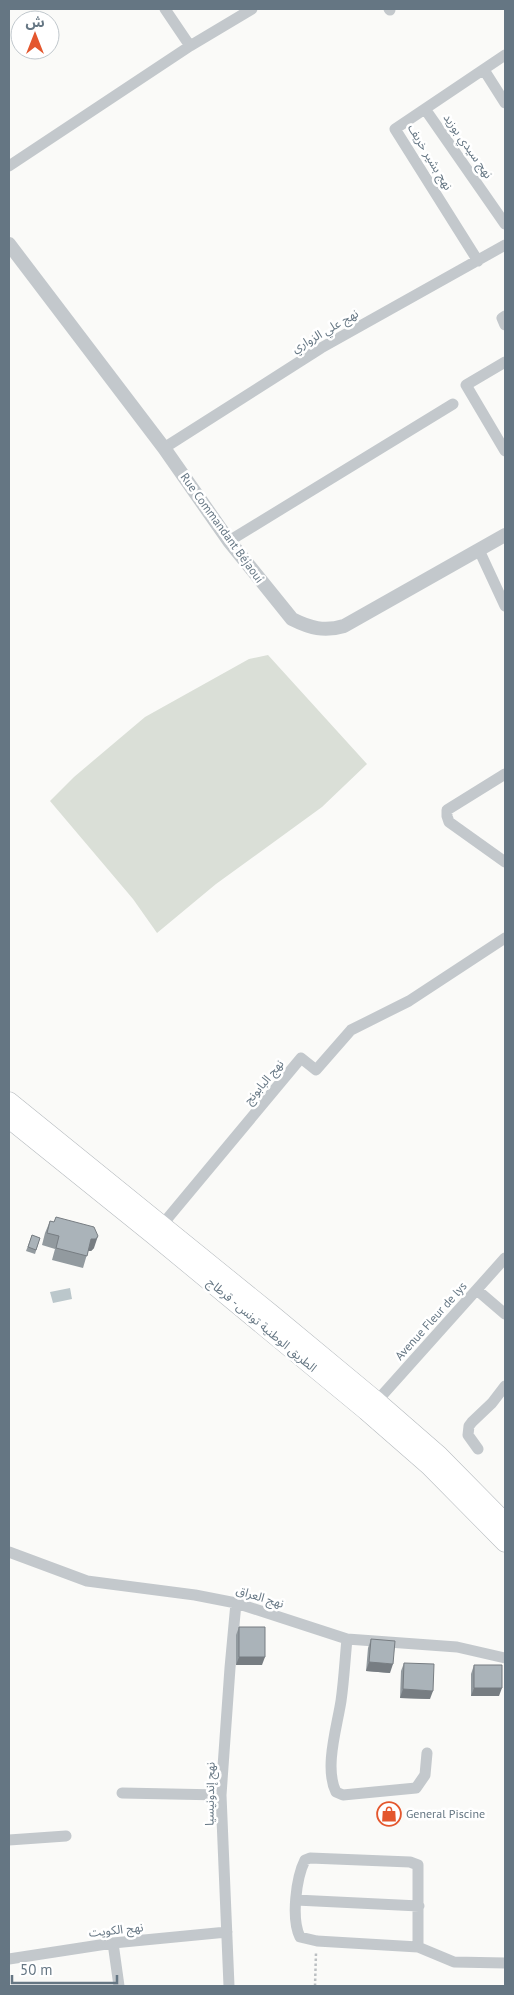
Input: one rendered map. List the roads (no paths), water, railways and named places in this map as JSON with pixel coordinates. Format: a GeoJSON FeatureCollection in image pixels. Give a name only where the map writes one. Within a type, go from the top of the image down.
{"type":"FeatureCollection","features":[{"type":"Feature","properties":{"kind":"main road","name":"الطريق الوطنية تونس - قرطاج"},"geometry":{"type":"LineString","coordinates":[[9,1101],[377,1401],[439,1455],[505,1522]]}},
{"type":"Feature","properties":{"kind":"main road","name":"الطريق الوطنية تونس - قرطاج"},"geometry":{"type":"LineString","coordinates":[[9,1119],[366,1411],[429,1466],[505,1543]]}},
{"type":"Feature","properties":{"kind":"street"},"geometry":{"type":"LineString","coordinates":[[165,9],[190,46]]}},
{"type":"Feature","properties":{"kind":"street"},"geometry":{"type":"LineString","coordinates":[[9,166],[190,46],[252,9]]}},
{"type":"Feature","properties":{"kind":"street","name":"نهج بشير خريف"},"geometry":{"type":"LineString","coordinates":[[478,261],[395,128],[505,56]]}},
{"type":"Feature","properties":{"kind":"street"},"geometry":{"type":"LineString","coordinates":[[484,70],[505,103]]}},
{"type":"Feature","properties":{"kind":"street","name":"نهج سيدي بوزيد"},"geometry":{"type":"LineString","coordinates":[[425,109],[505,224]]}},
{"type":"Feature","properties":{"kind":"street","name":"Rue Commandant Béjaoui"},"geometry":{"type":"LineString","coordinates":[[9,244],[164,448],[229,542],[292,619],[306,627],[321,630],[344,626],[505,535]]}},
{"type":"Feature","properties":{"kind":"street","name":"نهج علي الزواري"},"geometry":{"type":"LineString","coordinates":[[164,448],[321,348],[505,245]]}},
{"type":"Feature","properties":{"kind":"street"},"geometry":{"type":"LineString","coordinates":[[505,316],[502,318],[505,325]]}},
{"type":"Feature","properties":{"kind":"street"},"geometry":{"type":"LineString","coordinates":[[504,445],[466,385],[505,362]]}},
{"type":"Feature","properties":{"kind":"street"},"geometry":{"type":"LineString","coordinates":[[229,542],[453,404]]}},
{"type":"Feature","properties":{"kind":"street"},"geometry":{"type":"LineString","coordinates":[[479,550],[505,606]]}},
{"type":"Feature","properties":{"kind":"street"},"geometry":{"type":"LineString","coordinates":[[505,774],[448,810],[447,816],[449,822],[505,862]]}},
{"type":"Feature","properties":{"kind":"street","name":"نهج البابونج"},"geometry":{"type":"LineString","coordinates":[[162,1225],[302,1058],[316,1070],[351,1030],[409,1001],[505,938]]}},
{"type":"Feature","properties":{"kind":"street","name":"Avenue Fleur de lys"},"geometry":{"type":"LineString","coordinates":[[377,1401],[505,1258]]}},
{"type":"Feature","properties":{"kind":"street"},"geometry":{"type":"LineString","coordinates":[[477,1290],[505,1314]]}},
{"type":"Feature","properties":{"kind":"street"},"geometry":{"type":"LineString","coordinates":[[478,1449],[468,1435],[469,1426],[492,1403],[505,1386]]}},
{"type":"Feature","properties":{"kind":"street","name":"نهج العراق"},"geometry":{"type":"LineString","coordinates":[[9,1552],[87,1581],[195,1595],[236,1603],[347,1639],[457,1647],[505,1658]]}},
{"type":"Feature","properties":{"kind":"street","name":"نهج إندونيسيا"},"geometry":{"type":"LineString","coordinates":[[229,1986],[221,1795],[236,1603]]}},
{"type":"Feature","properties":{"kind":"street"},"geometry":{"type":"LineString","coordinates":[[347,1639],[341,1699],[332,1752],[331,1776],[336,1792],[343,1795],[416,1788],[425,1775],[427,1753]]}},
{"type":"Feature","properties":{"kind":"street"},"geometry":{"type":"LineString","coordinates":[[122,1793],[221,1795]]}},
{"type":"Feature","properties":{"kind":"street"},"geometry":{"type":"LineString","coordinates":[[9,1840],[66,1836]]}},
{"type":"Feature","properties":{"kind":"street"},"geometry":{"type":"LineString","coordinates":[[418,1947],[418,1865],[410,1862],[310,1858],[305,1860],[296,1900],[295,1921],[296,1930],[300,1937],[317,1941],[418,1947],[454,1962],[505,1962]]}},
{"type":"Feature","properties":{"kind":"street"},"geometry":{"type":"LineString","coordinates":[[296,1900],[419,1906]]}},
{"type":"Feature","properties":{"kind":"street","name":"نهج الكويت"},"geometry":{"type":"LineString","coordinates":[[9,1959],[113,1943],[227,1932]]}},
{"type":"Feature","properties":{"kind":"street"},"geometry":{"type":"LineString","coordinates":[[113,1943],[119,1986]]}},
{"type":"Feature","properties":{"kind":"place","name":"General Piscine"},"geometry":{"type":"Point","coordinates":[389,1814]}}]}
